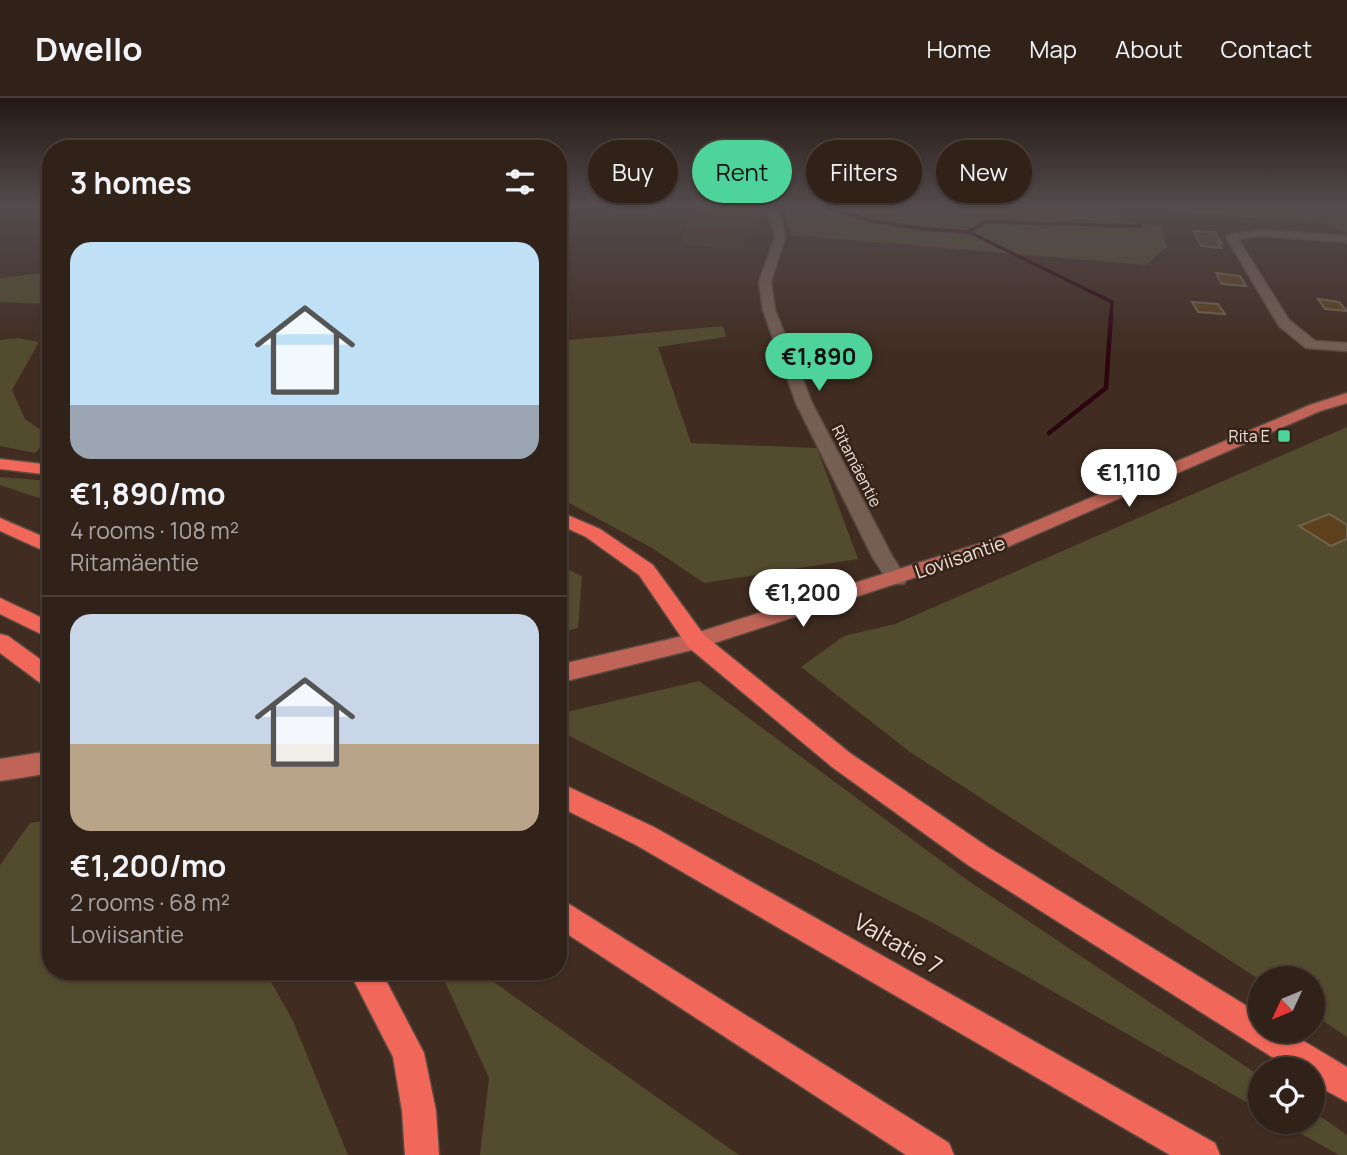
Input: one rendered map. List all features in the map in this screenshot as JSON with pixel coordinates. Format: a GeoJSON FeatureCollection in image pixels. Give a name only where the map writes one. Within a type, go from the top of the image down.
{"type":"FeatureCollection","features":[{"type":"Feature","properties":{"kind":"highway"},"geometry":{"type":"LineString","coordinates":[[0,464],[42,469]]}},
{"type":"Feature","properties":{"kind":"highway"},"geometry":{"type":"LineString","coordinates":[[567,521],[593,533],[646,570],[696,640],[841,760],[978,856],[1347,1086]]}},
{"type":"Feature","properties":{"kind":"highway"},"geometry":{"type":"LineString","coordinates":[[0,524],[42,544]]}},
{"type":"Feature","properties":{"kind":"highway"},"geometry":{"type":"LineString","coordinates":[[0,605],[42,626]]}},
{"type":"Feature","properties":{"kind":"highway"},"geometry":{"type":"LineString","coordinates":[[0,642],[42,672]]}},
{"type":"Feature","properties":{"kind":"highway","name":"Valtatie 7"},"geometry":{"type":"LineString","coordinates":[[567,798],[658,843],[1203,1155]]}},
{"type":"Feature","properties":{"kind":"highway"},"geometry":{"type":"LineString","coordinates":[[567,917],[937,1155]]}},
{"type":"Feature","properties":{"kind":"highway"},"geometry":{"type":"LineString","coordinates":[[369,980],[408,1053],[419,1111],[422,1155]]}},
{"type":"Feature","properties":{"kind":"main road","name":"Loviisantie"},"geometry":{"type":"LineString","coordinates":[[567,672],[696,640],[897,579],[998,544],[1315,408],[1347,398]]}},
{"type":"Feature","properties":{"kind":"main road"},"geometry":{"type":"LineString","coordinates":[[0,770],[42,763]]}},
{"type":"Feature","properties":{"kind":"street","name":"Ritamäentie"},"geometry":{"type":"LineString","coordinates":[[774,256],[765,282],[769,310],[804,403],[883,558],[897,579]]}},
{"type":"Feature","properties":{"kind":"street"},"geometry":{"type":"LineString","coordinates":[[1243,256],[1284,323],[1311,345],[1347,347]]}},
{"type":"Feature","properties":{"kind":"shaded area"},"geometry":{"type":"Polygon","coordinates":[[[1043,256],[1156,256],[1146,265],[1043,256]]]}},
{"type":"Feature","properties":{"kind":"shaded area"},"geometry":{"type":"Polygon","coordinates":[[[42,273],[42,304],[0,302],[0,278],[42,273]]]}},
{"type":"Feature","properties":{"kind":"shaded area"},"geometry":{"type":"Polygon","coordinates":[[[723,326],[726,337],[658,347],[691,443],[817,448],[858,559],[704,583],[652,548],[567,502],[567,340],[723,326]]]}},
{"type":"Feature","properties":{"kind":"shaded area"},"geometry":{"type":"Polygon","coordinates":[[[18,338],[39,342],[12,390],[25,419],[42,431],[42,446],[35,453],[0,446],[0,340],[18,338]]]}},
{"type":"Feature","properties":{"kind":"shaded area"},"geometry":{"type":"Polygon","coordinates":[[[1347,427],[1347,1037],[1325,1022],[1325,966],[1248,966],[1248,972],[910,752],[801,667],[844,636],[895,624],[1347,427]]]}},
{"type":"Feature","properties":{"kind":"shaded area"},"geometry":{"type":"Polygon","coordinates":[[[0,477],[42,480],[42,499],[0,485],[0,477]]]}},
{"type":"Feature","properties":{"kind":"shaded area"},"geometry":{"type":"Polygon","coordinates":[[[567,569],[582,576],[578,628],[567,631],[567,569]]]}},
{"type":"Feature","properties":{"kind":"shaded area"},"geometry":{"type":"Polygon","coordinates":[[[699,681],[967,880],[1248,1068],[1248,1103],[935,924],[567,735],[567,712],[699,681]]]}},
{"type":"Feature","properties":{"kind":"shaded area"},"geometry":{"type":"Polygon","coordinates":[[[42,821],[42,980],[270,980],[293,1021],[348,1155],[0,1155],[0,865],[30,823],[42,821]]]}},
{"type":"Feature","properties":{"kind":"shaded area"},"geometry":{"type":"Polygon","coordinates":[[[444,980],[491,980],[739,1155],[480,1155],[489,1078],[444,980]]]}},
{"type":"Feature","properties":{"kind":"shaded area"},"geometry":{"type":"Polygon","coordinates":[[[1325,1119],[1347,1135],[1347,1155],[1339,1155],[1302,1134],[1325,1134],[1325,1119]]]}},
{"type":"Feature","properties":{"kind":"building"},"geometry":{"type":"Polygon","coordinates":[[[1216,273],[1240,276],[1246,286],[1222,284],[1216,273]]]}},
{"type":"Feature","properties":{"kind":"building"},"geometry":{"type":"Polygon","coordinates":[[[1318,299],[1339,302],[1347,311],[1325,309],[1318,299]]]}},
{"type":"Feature","properties":{"kind":"building"},"geometry":{"type":"Polygon","coordinates":[[[1192,302],[1218,304],[1225,314],[1198,312],[1192,302]]]}},
{"type":"Feature","properties":{"kind":"building"},"geometry":{"type":"Polygon","coordinates":[[[1329,514],[1347,525],[1347,539],[1331,546],[1299,526],[1329,514]]]}},
{"type":"Feature","properties":{"kind":"waterway"},"geometry":{"type":"LineString","coordinates":[[1019,256],[1112,302],[1111,317]]}},
{"type":"Feature","properties":{"kind":"waterway"},"geometry":{"type":"LineString","coordinates":[[1049,433],[1106,388],[1111,315]]}},
{"type":"Feature","properties":{"kind":"place","name":"Rita E"},"geometry":{"type":"Point","coordinates":[1284,436]}}]}
